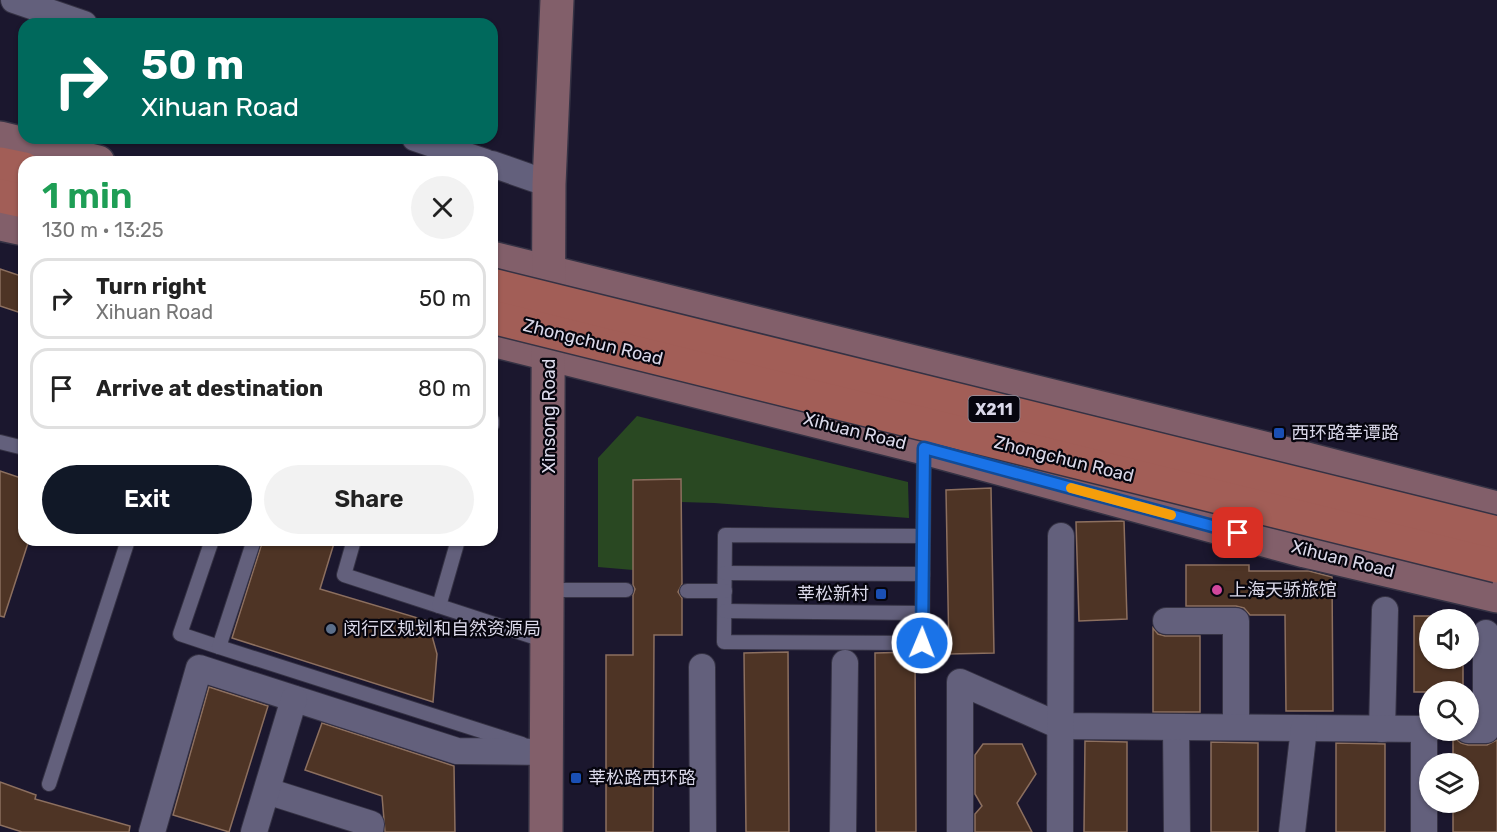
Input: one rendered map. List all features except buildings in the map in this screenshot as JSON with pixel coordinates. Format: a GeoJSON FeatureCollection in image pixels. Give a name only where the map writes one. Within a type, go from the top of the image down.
{"type":"FeatureCollection","features":[{"type":"Feature","properties":{"kind":"main road","name":"Xinsong Road"},"geometry":{"type":"LineString","coordinates":[[546,832],[549,184],[557,0]]}},
{"type":"Feature","properties":{"kind":"main road"},"geometry":{"type":"LineString","coordinates":[[0,138],[18,142]]}},
{"type":"Feature","properties":{"kind":"main road"},"geometry":{"type":"LineString","coordinates":[[24,144],[74,156]]}},
{"type":"Feature","properties":{"kind":"main road"},"geometry":{"type":"LineString","coordinates":[[0,164],[18,168]]}},
{"type":"Feature","properties":{"kind":"main road"},"geometry":{"type":"LineString","coordinates":[[0,196],[18,200]]}},
{"type":"Feature","properties":{"kind":"main road"},"geometry":{"type":"LineString","coordinates":[[0,224],[18,228]]}},
{"type":"Feature","properties":{"kind":"main road"},"geometry":{"type":"LineString","coordinates":[[498,260],[1261,447],[1497,508]]}},
{"type":"Feature","properties":{"kind":"main road","name":"Zhongchun Road"},"geometry":{"type":"LineString","coordinates":[[498,286],[1497,533]]}},
{"type":"Feature","properties":{"kind":"main road","name":"Zhongchun Road"},"geometry":{"type":"LineString","coordinates":[[498,318],[1497,566]]}},
{"type":"Feature","properties":{"kind":"main road","name":"Xihuan Road"},"geometry":{"type":"LineString","coordinates":[[498,340],[924,448],[1305,551],[1497,596]]}},
{"type":"Feature","properties":{"kind":"street"},"geometry":{"type":"LineString","coordinates":[[14,0],[66,18]]}},
{"type":"Feature","properties":{"kind":"street"},"geometry":{"type":"LineString","coordinates":[[432,144],[468,156]]}},
{"type":"Feature","properties":{"kind":"street"},"geometry":{"type":"LineString","coordinates":[[498,166],[549,184]]}},
{"type":"Feature","properties":{"kind":"street"},"geometry":{"type":"LineString","coordinates":[[1060,536],[1060,832]]}},
{"type":"Feature","properties":{"kind":"street"},"geometry":{"type":"LineString","coordinates":[[1382,729],[1385,610]]}},
{"type":"Feature","properties":{"kind":"street"},"geometry":{"type":"LineString","coordinates":[[1166,621],[1236,621],[1236,728]]}},
{"type":"Feature","properties":{"kind":"street"},"geometry":{"type":"LineString","coordinates":[[1479,730],[1486,730],[1486,633]]}},
{"type":"Feature","properties":{"kind":"street"},"geometry":{"type":"LineString","coordinates":[[843,832],[844,663]]}},
{"type":"Feature","properties":{"kind":"street"},"geometry":{"type":"LineString","coordinates":[[702,666],[703,832]]}},
{"type":"Feature","properties":{"kind":"street"},"geometry":{"type":"LineString","coordinates":[[152,832],[199,668],[457,751],[547,752]]}},
{"type":"Feature","properties":{"kind":"street"},"geometry":{"type":"LineString","coordinates":[[960,832],[960,682],[1060,726],[1419,729]]}},
{"type":"Feature","properties":{"kind":"street"},"geometry":{"type":"LineString","coordinates":[[254,832],[294,699]]}},
{"type":"Feature","properties":{"kind":"street"},"geometry":{"type":"LineString","coordinates":[[1176,727],[1177,832]]}},
{"type":"Feature","properties":{"kind":"street"},"geometry":{"type":"LineString","coordinates":[[1292,832],[1304,728]]}},
{"type":"Feature","properties":{"kind":"street"},"geometry":{"type":"LineString","coordinates":[[1424,832],[1427,741]]}},
{"type":"Feature","properties":{"kind":"street"},"geometry":{"type":"LineString","coordinates":[[267,790],[371,824],[370,832]]}},
{"type":"Feature","properties":{"kind":"lane"},"geometry":{"type":"LineString","coordinates":[[0,442],[18,446]]}},
{"type":"Feature","properties":{"kind":"lane"},"geometry":{"type":"LineString","coordinates":[[923,536],[725,535],[724,642],[922,643],[924,448]]}},
{"type":"Feature","properties":{"kind":"lane"},"geometry":{"type":"LineString","coordinates":[[49,784],[126,546]]}},
{"type":"Feature","properties":{"kind":"lane"},"geometry":{"type":"LineString","coordinates":[[210,546],[180,634],[547,752]]}},
{"type":"Feature","properties":{"kind":"lane"},"geometry":{"type":"LineString","coordinates":[[219,647],[252,546]]}},
{"type":"Feature","properties":{"kind":"lane"},"geometry":{"type":"LineString","coordinates":[[352,546],[344,575],[548,642]]}},
{"type":"Feature","properties":{"kind":"lane"},"geometry":{"type":"LineString","coordinates":[[439,606],[456,546]]}},
{"type":"Feature","properties":{"kind":"lane"},"geometry":{"type":"LineString","coordinates":[[725,573],[923,574]]}},
{"type":"Feature","properties":{"kind":"lane"},"geometry":{"type":"LineString","coordinates":[[548,590],[626,590]]}},
{"type":"Feature","properties":{"kind":"lane"},"geometry":{"type":"LineString","coordinates":[[687,591],[724,591]]}},
{"type":"Feature","properties":{"kind":"lane"},"geometry":{"type":"LineString","coordinates":[[724,611],[922,613]]}},
{"type":"Feature","properties":{"kind":"green space"},"geometry":{"type":"Polygon","coordinates":[[[637,416],[908,482],[909,518],[681,502],[681,479],[633,480],[633,570],[598,567],[598,458],[637,416]]]}},
{"type":"Feature","properties":{"kind":"slow traffic"},"geometry":{"type":"LineString","coordinates":[[1071,488],[1171,515]]}},
{"type":"Feature","properties":{"kind":"place","name":"西环路莘谭路"},"geometry":{"type":"Point","coordinates":[1279,433]}},
{"type":"Feature","properties":{"kind":"place","name":"上海天骄旅馆"},"geometry":{"type":"Point","coordinates":[1217,590]}},
{"type":"Feature","properties":{"kind":"place","name":"莘松新村"},"geometry":{"type":"Point","coordinates":[881,594]}},
{"type":"Feature","properties":{"kind":"place","name":"闵行区规划和自然资源局"},"geometry":{"type":"Point","coordinates":[331,629]}},
{"type":"Feature","properties":{"kind":"place","name":"莘松路西环路"},"geometry":{"type":"Point","coordinates":[576,778]}},
{"type":"Feature","properties":{"kind":"route"},"geometry":{"type":"LineString","coordinates":[[922,643],[924,448],[1238,533]]}}]}
